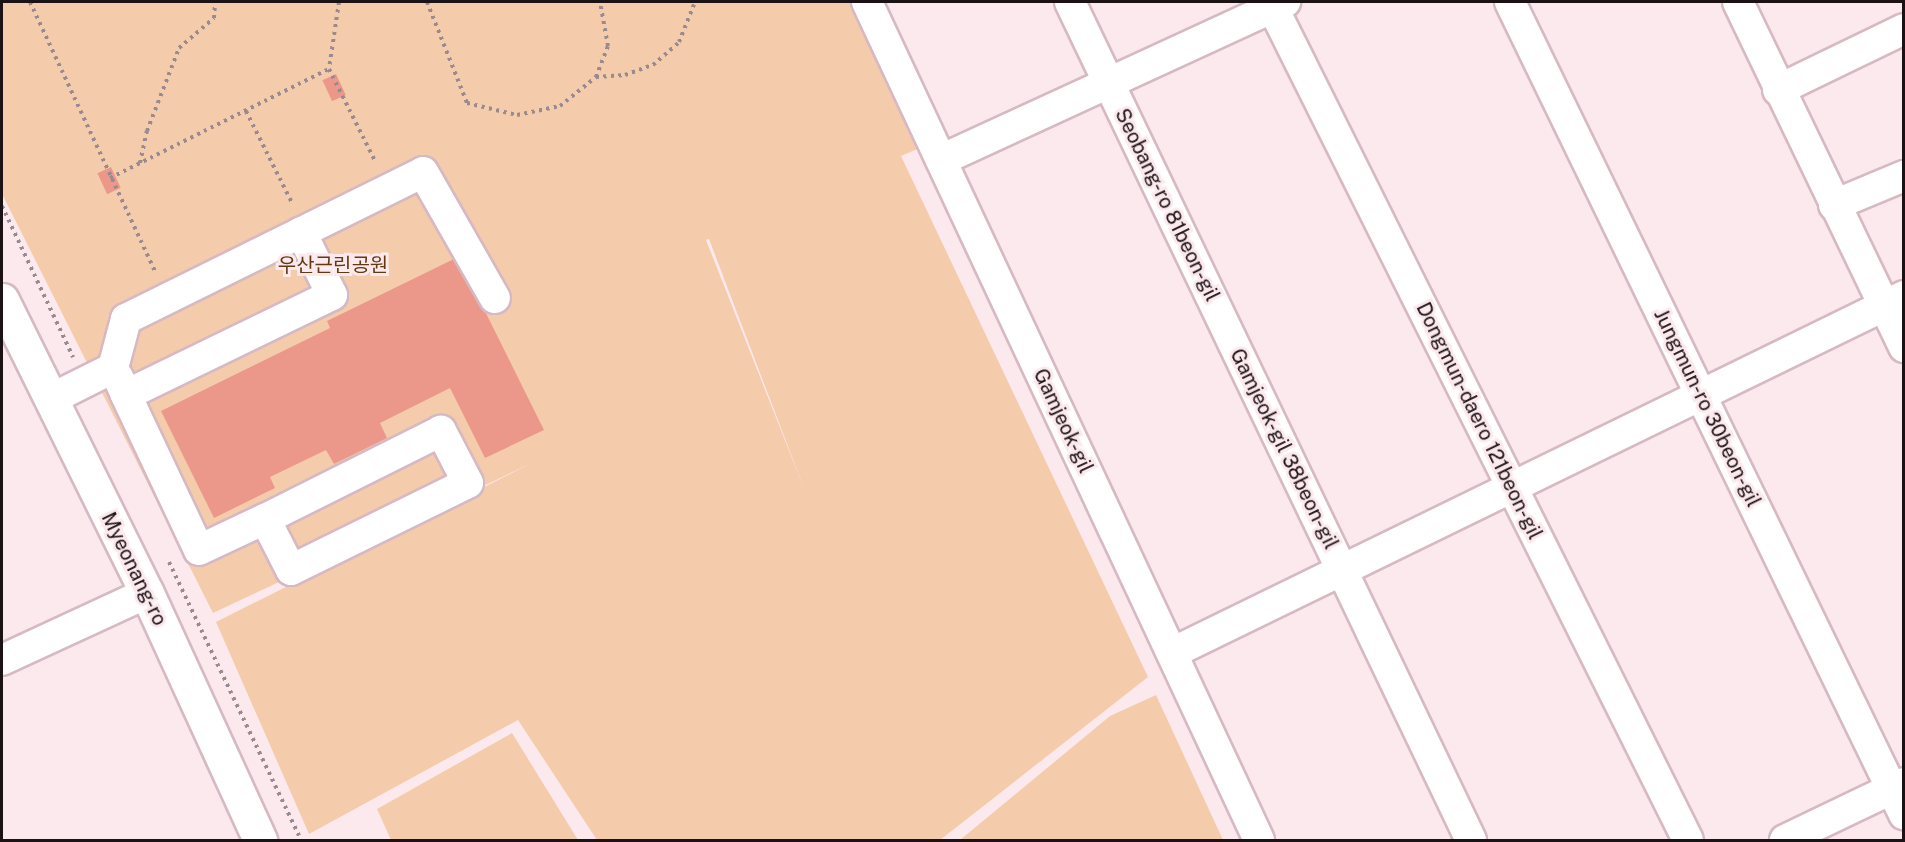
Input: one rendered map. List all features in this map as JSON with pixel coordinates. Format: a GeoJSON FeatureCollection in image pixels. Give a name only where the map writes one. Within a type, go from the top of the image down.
{"type":"FeatureCollection","features":[{"type":"Feature","properties":{"kind":"main road","name":"Myeonang-ro"},"geometry":{"type":"LineString","coordinates":[[2,300],[147,593],[260,840]]}},
{"type":"Feature","properties":{"kind":"street","name":"Gamjeok-gil"},"geometry":{"type":"LineString","coordinates":[[867,2],[1259,840]]}},
{"type":"Feature","properties":{"kind":"street","name":"Seobang-ro 81beon-gil"},"geometry":{"type":"LineString","coordinates":[[1070,2],[1226,328]]}},
{"type":"Feature","properties":{"kind":"street","name":"Jungmun-ro 30beon-gil"},"geometry":{"type":"LineString","coordinates":[[1510,2],[1899,795]]}},
{"type":"Feature","properties":{"kind":"street"},"geometry":{"type":"LineString","coordinates":[[1738,2],[1834,205],[1893,300],[1904,347]]}},
{"type":"Feature","properties":{"kind":"street","name":"Seobang-ro 81beon-gil"},"geometry":{"type":"LineString","coordinates":[[941,160],[1276,3]]}},
{"type":"Feature","properties":{"kind":"street","name":"Dongmun-daero 121beon-gil"},"geometry":{"type":"LineString","coordinates":[[1276,3],[1512,488],[1688,840]]}},
{"type":"Feature","properties":{"kind":"street"},"geometry":{"type":"LineString","coordinates":[[1778,90],[1904,29]]}},
{"type":"Feature","properties":{"kind":"street"},"geometry":{"type":"LineString","coordinates":[[265,519],[291,570],[468,483],[441,432],[199,550],[113,368],[126,320],[423,172],[495,298]]}},
{"type":"Feature","properties":{"kind":"street"},"geometry":{"type":"LineString","coordinates":[[1834,205],[1904,176]]}},
{"type":"Feature","properties":{"kind":"street"},"geometry":{"type":"LineString","coordinates":[[126,395],[332,295],[301,232]]}},
{"type":"Feature","properties":{"kind":"street","name":"Gamjeok-gil 38beon-gil"},"geometry":{"type":"LineString","coordinates":[[1172,653],[1893,300]]}},
{"type":"Feature","properties":{"kind":"street","name":"Gamjeok-gil 38beon-gil"},"geometry":{"type":"LineString","coordinates":[[1226,328],[1471,840]]}},
{"type":"Feature","properties":{"kind":"street"},"geometry":{"type":"LineString","coordinates":[[51,399],[113,368]]}},
{"type":"Feature","properties":{"kind":"street"},"geometry":{"type":"LineString","coordinates":[[2,660],[147,593]]}},
{"type":"Feature","properties":{"kind":"street"},"geometry":{"type":"LineString","coordinates":[[1785,840],[1899,795]]}},
{"type":"Feature","properties":{"kind":"path"},"geometry":{"type":"LineString","coordinates":[[30,2],[110,178],[168,298]]}},
{"type":"Feature","properties":{"kind":"path"},"geometry":{"type":"LineString","coordinates":[[140,163],[147,131],[179,48],[214,18],[215,2]]}},
{"type":"Feature","properties":{"kind":"path"},"geometry":{"type":"LineString","coordinates":[[339,2],[329,69],[375,161]]}},
{"type":"Feature","properties":{"kind":"path"},"geometry":{"type":"LineString","coordinates":[[427,2],[467,103],[517,115],[560,106],[596,77],[608,46],[600,2]]}},
{"type":"Feature","properties":{"kind":"path"},"geometry":{"type":"LineString","coordinates":[[596,77],[625,75],[653,65],[679,42],[695,2]]}},
{"type":"Feature","properties":{"kind":"path"},"geometry":{"type":"LineString","coordinates":[[110,178],[329,69]]}},
{"type":"Feature","properties":{"kind":"path"},"geometry":{"type":"LineString","coordinates":[[246,111],[291,201]]}},
{"type":"Feature","properties":{"kind":"green space","name":"우산근린공원"},"geometry":{"type":"Polygon","coordinates":[[[2,2],[858,2],[922,147],[901,156],[1148,677],[940,840],[597,840],[518,720],[309,834],[216,622],[530,464],[213,613],[2,194],[2,2]],[[709,239],[706,240],[805,491],[709,239]]]}},
{"type":"Feature","properties":{"kind":"green space"},"geometry":{"type":"Polygon","coordinates":[[[1156,695],[1223,840],[960,840],[1110,716],[1156,695]]]}},
{"type":"Feature","properties":{"kind":"green space"},"geometry":{"type":"Polygon","coordinates":[[[512,733],[578,840],[391,840],[377,809],[512,733]]]}},
{"type":"Feature","properties":{"kind":"building"},"geometry":{"type":"Polygon","coordinates":[[[336,74],[346,95],[332,101],[322,80],[336,74]]]}},
{"type":"Feature","properties":{"kind":"building"},"geometry":{"type":"Polygon","coordinates":[[[111,167],[121,188],[107,194],[97,173],[111,167]]]}},
{"type":"Feature","properties":{"kind":"building"},"geometry":{"type":"Polygon","coordinates":[[[458,257],[544,430],[485,458],[450,388],[380,423],[387,438],[334,464],[326,450],[270,477],[275,488],[214,518],[161,411],[330,328],[327,321],[458,257]]]}}]}
